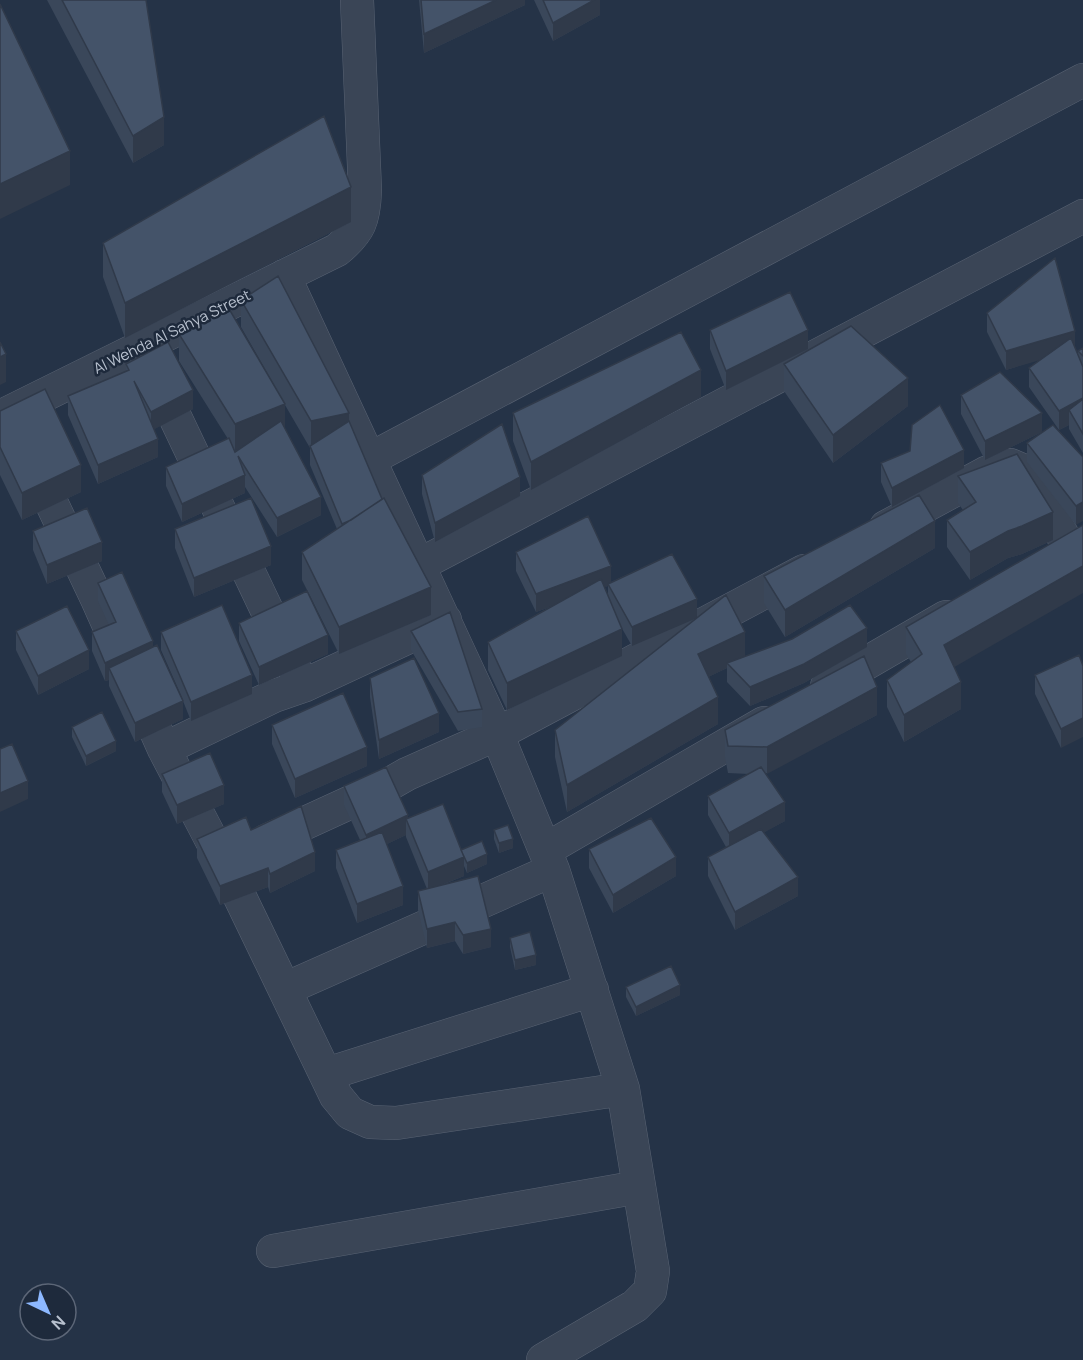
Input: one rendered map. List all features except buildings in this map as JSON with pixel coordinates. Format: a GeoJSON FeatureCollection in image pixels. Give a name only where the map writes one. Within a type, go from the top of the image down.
{"type":"FeatureCollection","features":[{"type":"Feature","properties":{"kind":"street","name":"Al Wehda Al Sahya Street"},"geometry":{"type":"LineString","coordinates":[[5,415],[337,250],[350,239],[360,224],[364,207],[366,4]]}},
{"type":"Feature","properties":{"kind":"street"},"geometry":{"type":"LineString","coordinates":[[370,459],[1083,80]]}},
{"type":"Feature","properties":{"kind":"street"},"geometry":{"type":"LineString","coordinates":[[419,565],[1083,216]]}},
{"type":"Feature","properties":{"kind":"street"},"geometry":{"type":"LineString","coordinates":[[284,276],[497,734],[549,860],[623,1089],[653,1271],[650,1291],[635,1306],[543,1360]]}},
{"type":"Feature","properties":{"kind":"street"},"geometry":{"type":"LineString","coordinates":[[142,347],[303,686]]}},
{"type":"Feature","properties":{"kind":"street"},"geometry":{"type":"LineString","coordinates":[[5,415],[98,601],[164,749],[224,864],[336,1096],[350,1113],[370,1122],[396,1123],[623,1089]]}},
{"type":"Feature","properties":{"kind":"street"},"geometry":{"type":"LineString","coordinates":[[861,540],[987,473],[1010,465],[1024,471],[1067,548]]}},
{"type":"Feature","properties":{"kind":"street"},"geometry":{"type":"LineString","coordinates":[[224,864],[266,841],[497,734],[830,557]]}},
{"type":"Feature","properties":{"kind":"street"},"geometry":{"type":"LineString","coordinates":[[285,989],[549,860],[797,704],[966,606]]}},
{"type":"Feature","properties":{"kind":"street"},"geometry":{"type":"LineString","coordinates":[[164,749],[274,696],[303,686],[445,620]]}},
{"type":"Feature","properties":{"kind":"street"},"geometry":{"type":"LineString","coordinates":[[327,1074],[592,990]]}},
{"type":"Feature","properties":{"kind":"street"},"geometry":{"type":"LineString","coordinates":[[273,1251],[639,1187]]}}]}
